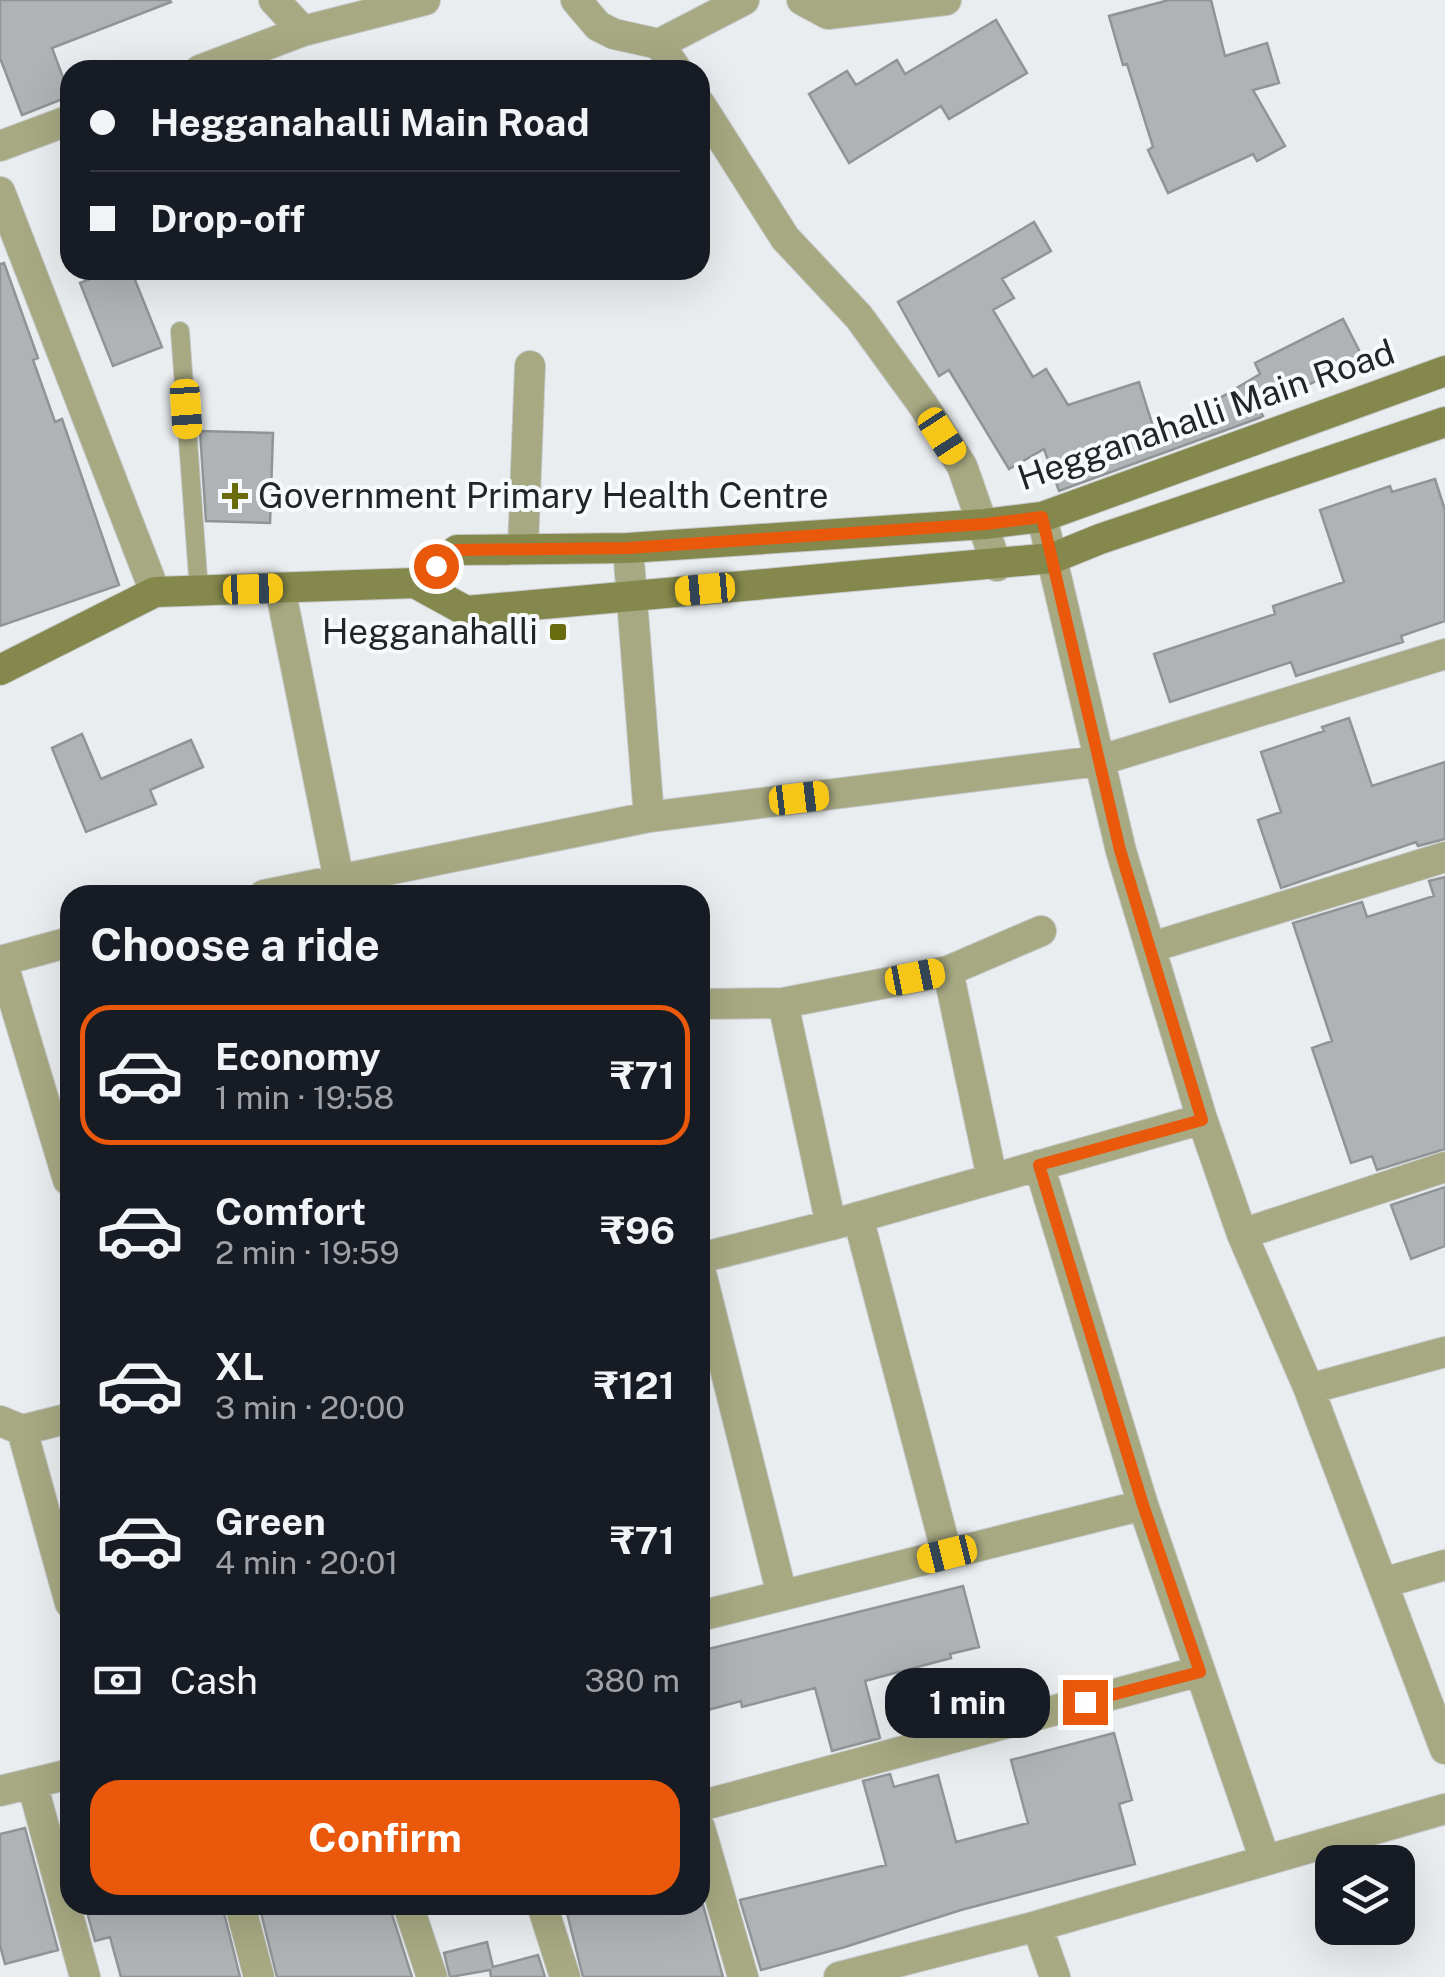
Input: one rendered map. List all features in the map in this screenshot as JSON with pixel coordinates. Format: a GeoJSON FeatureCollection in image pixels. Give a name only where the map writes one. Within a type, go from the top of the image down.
{"type":"FeatureCollection","features":[{"type":"Feature","properties":{"kind":"main road","name":"Hegganahalli Main Road"},"geometry":{"type":"LineString","coordinates":[[415,583],[456,550],[628,548],[1042,517],[1445,371]]}},
{"type":"Feature","properties":{"kind":"main road"},"geometry":{"type":"LineString","coordinates":[[0,670],[155,592],[415,583],[466,611],[1053,558],[1445,422]]}},
{"type":"Feature","properties":{"kind":"street"},"geometry":{"type":"LineString","coordinates":[[274,0],[303,31]]}},
{"type":"Feature","properties":{"kind":"street"},"geometry":{"type":"LineString","coordinates":[[226,60],[303,31],[425,0]]}},
{"type":"Feature","properties":{"kind":"street"},"geometry":{"type":"LineString","coordinates":[[576,0],[598,26],[614,34],[659,44],[744,0]]}},
{"type":"Feature","properties":{"kind":"street"},"geometry":{"type":"LineString","coordinates":[[802,0],[828,14],[946,0]]}},
{"type":"Feature","properties":{"kind":"street"},"geometry":{"type":"LineString","coordinates":[[659,44],[670,60]]}},
{"type":"Feature","properties":{"kind":"street"},"geometry":{"type":"LineString","coordinates":[[710,120],[785,238],[858,317],[923,405],[962,466],[997,566]]}},
{"type":"Feature","properties":{"kind":"street"},"geometry":{"type":"LineString","coordinates":[[0,146],[60,124]]}},
{"type":"Feature","properties":{"kind":"street"},"geometry":{"type":"LineString","coordinates":[[0,192],[155,592]]}},
{"type":"Feature","properties":{"kind":"street"},"geometry":{"type":"LineString","coordinates":[[524,548],[530,366]]}},
{"type":"Feature","properties":{"kind":"street"},"geometry":{"type":"LineString","coordinates":[[1042,517],[1120,850],[1202,1120],[1242,1234],[1309,1388],[1442,1736]]}},
{"type":"Feature","properties":{"kind":"street"},"geometry":{"type":"LineString","coordinates":[[628,548],[649,817]]}},
{"type":"Feature","properties":{"kind":"street"},"geometry":{"type":"LineString","coordinates":[[280,588],[340,885]]}},
{"type":"Feature","properties":{"kind":"street"},"geometry":{"type":"LineString","coordinates":[[354,885],[649,817],[1098,761],[1445,654]]}},
{"type":"Feature","properties":{"kind":"street"},"geometry":{"type":"LineString","coordinates":[[1152,947],[1445,856]]}},
{"type":"Feature","properties":{"kind":"street"},"geometry":{"type":"LineString","coordinates":[[710,1004],[783,1002],[948,971],[1041,931]]}},
{"type":"Feature","properties":{"kind":"street"},"geometry":{"type":"LineString","coordinates":[[60,945],[1,961],[60,1154]]}},
{"type":"Feature","properties":{"kind":"street"},"geometry":{"type":"LineString","coordinates":[[948,971],[992,1178]]}},
{"type":"Feature","properties":{"kind":"street"},"geometry":{"type":"LineString","coordinates":[[783,1002],[947,1554]]}},
{"type":"Feature","properties":{"kind":"street"},"geometry":{"type":"LineString","coordinates":[[710,1255],[1202,1120]]}},
{"type":"Feature","properties":{"kind":"street"},"geometry":{"type":"LineString","coordinates":[[1039,1165],[1143,1505],[1265,1860]]}},
{"type":"Feature","properties":{"kind":"street"},"geometry":{"type":"LineString","coordinates":[[1242,1234],[1445,1167]]}},
{"type":"Feature","properties":{"kind":"street"},"geometry":{"type":"LineString","coordinates":[[710,1308],[782,1596]]}},
{"type":"Feature","properties":{"kind":"street"},"geometry":{"type":"LineString","coordinates":[[1309,1388],[1445,1352]]}},
{"type":"Feature","properties":{"kind":"street"},"geometry":{"type":"LineString","coordinates":[[60,1419],[11,1425],[60,1573]]}},
{"type":"Feature","properties":{"kind":"street"},"geometry":{"type":"LineString","coordinates":[[710,1614],[1143,1505]]}},
{"type":"Feature","properties":{"kind":"street"},"geometry":{"type":"LineString","coordinates":[[1383,1583],[1445,1564]]}},
{"type":"Feature","properties":{"kind":"street"},"geometry":{"type":"LineString","coordinates":[[710,1803],[1200,1672]]}},
{"type":"Feature","properties":{"kind":"street"},"geometry":{"type":"LineString","coordinates":[[0,1792],[60,1777]]}},
{"type":"Feature","properties":{"kind":"street"},"geometry":{"type":"LineString","coordinates":[[32,1784],[60,1888]]}},
{"type":"Feature","properties":{"kind":"street"},"geometry":{"type":"LineString","coordinates":[[839,1977],[1037,1926],[1445,1809]]}},
{"type":"Feature","properties":{"kind":"street"},"geometry":{"type":"LineString","coordinates":[[710,1863],[742,1977]]}},
{"type":"Feature","properties":{"kind":"street"},"geometry":{"type":"LineString","coordinates":[[67,1915],[84,1977]]}},
{"type":"Feature","properties":{"kind":"street"},"geometry":{"type":"LineString","coordinates":[[243,1915],[259,1977]]}},
{"type":"Feature","properties":{"kind":"street"},"geometry":{"type":"LineString","coordinates":[[411,1915],[432,1977]]}},
{"type":"Feature","properties":{"kind":"street"},"geometry":{"type":"LineString","coordinates":[[545,1915],[565,1977]]}},
{"type":"Feature","properties":{"kind":"street"},"geometry":{"type":"LineString","coordinates":[[1037,1926],[1055,1977]]}},
{"type":"Feature","properties":{"kind":"lane"},"geometry":{"type":"LineString","coordinates":[[180,330],[199,591]]}},
{"type":"Feature","properties":{"kind":"building"},"geometry":{"type":"Polygon","coordinates":[[[0,0],[171,2],[52,48],[60,69],[60,100],[22,115],[0,58],[0,0]]]}},
{"type":"Feature","properties":{"kind":"building"},"geometry":{"type":"Polygon","coordinates":[[[1169,0],[1211,0],[1225,56],[1267,43],[1279,83],[1253,90],[1285,146],[1257,161],[1253,154],[1168,193],[1148,150],[1153,147],[1109,16],[1169,0]]]}},
{"type":"Feature","properties":{"kind":"building"},"geometry":{"type":"Polygon","coordinates":[[[996,20],[1027,73],[949,119],[941,106],[849,163],[809,94],[847,71],[856,85],[897,60],[905,74],[996,20]]]}},
{"type":"Feature","properties":{"kind":"building"},"geometry":{"type":"Polygon","coordinates":[[[1034,222],[1051,251],[1002,279],[1014,298],[993,310],[1033,377],[1046,369],[1068,405],[1139,382],[1156,436],[1260,374],[1255,363],[1343,319],[1363,358],[1259,409],[1263,416],[1259,418],[1059,491],[1044,449],[1009,469],[949,370],[939,376],[898,302],[1034,222]]]}},
{"type":"Feature","properties":{"kind":"building"},"geometry":{"type":"Polygon","coordinates":[[[4,263],[38,358],[33,360],[55,422],[62,419],[119,585],[0,626],[0,264],[4,263]]]}},
{"type":"Feature","properties":{"kind":"building"},"geometry":{"type":"Polygon","coordinates":[[[135,280],[162,347],[113,366],[80,283],[135,280]]]}},
{"type":"Feature","properties":{"kind":"building"},"geometry":{"type":"Polygon","coordinates":[[[200,431],[273,433],[270,523],[206,521],[200,431]]]}},
{"type":"Feature","properties":{"kind":"building"},"geometry":{"type":"Polygon","coordinates":[[[1435,479],[1445,510],[1445,621],[1401,636],[1403,642],[1296,676],[1291,662],[1170,702],[1154,654],[1275,614],[1273,606],[1344,582],[1320,510],[1390,486],[1392,492],[1435,479]]]}},
{"type":"Feature","properties":{"kind":"building"},"geometry":{"type":"Polygon","coordinates":[[[1349,718],[1372,786],[1445,762],[1445,839],[1418,846],[1416,842],[1281,888],[1258,820],[1281,812],[1261,752],[1324,731],[1322,727],[1349,718]]]}},
{"type":"Feature","properties":{"kind":"building"},"geometry":{"type":"Polygon","coordinates":[[[82,734],[101,779],[191,740],[203,767],[150,790],[156,804],[86,832],[52,748],[82,734]]]}},
{"type":"Feature","properties":{"kind":"building"},"geometry":{"type":"Polygon","coordinates":[[[1445,877],[1445,1149],[1377,1170],[1372,1156],[1351,1163],[1312,1048],[1332,1041],[1293,923],[1362,902],[1367,917],[1434,896],[1429,881],[1445,877]]]}},
{"type":"Feature","properties":{"kind":"building"},"geometry":{"type":"Polygon","coordinates":[[[1445,1187],[1445,1246],[1411,1259],[1391,1205],[1445,1187]]]}},
{"type":"Feature","properties":{"kind":"building"},"geometry":{"type":"Polygon","coordinates":[[[963,1586],[979,1647],[865,1681],[880,1738],[832,1751],[815,1688],[742,1707],[741,1701],[710,1709],[710,1649],[963,1586]]]}},
{"type":"Feature","properties":{"kind":"building"},"geometry":{"type":"Polygon","coordinates":[[[1114,1733],[1132,1800],[1119,1804],[1135,1864],[961,1910],[761,1970],[740,1900],[886,1865],[863,1781],[890,1774],[894,1787],[938,1775],[956,1842],[1028,1823],[1011,1760],[1114,1733]]]}},
{"type":"Feature","properties":{"kind":"building"},"geometry":{"type":"Polygon","coordinates":[[[25,1828],[58,1950],[5,1964],[0,1945],[0,1834],[25,1828]]]}},
{"type":"Feature","properties":{"kind":"building"},"geometry":{"type":"Polygon","coordinates":[[[88,1915],[224,1915],[240,1977],[121,1977],[110,1937],[95,1941],[88,1915]]]}},
{"type":"Feature","properties":{"kind":"building"},"geometry":{"type":"Polygon","coordinates":[[[262,1915],[392,1915],[412,1977],[277,1977],[262,1915]]]}},
{"type":"Feature","properties":{"kind":"building"},"geometry":{"type":"Polygon","coordinates":[[[568,1915],[706,1915],[723,1977],[583,1977],[568,1915]]]}},
{"type":"Feature","properties":{"kind":"building"},"geometry":{"type":"Polygon","coordinates":[[[487,1942],[493,1967],[538,1955],[545,1977],[491,1977],[490,1970],[450,1977],[444,1953],[487,1942]]]}},
{"type":"Feature","properties":{"kind":"place","name":"Government Primary Health Centre"},"geometry":{"type":"Point","coordinates":[235,496]}},
{"type":"Feature","properties":{"kind":"place","name":"Hegganahalli"},"geometry":{"type":"Point","coordinates":[558,632]}},
{"type":"Feature","properties":{"kind":"route"},"geometry":{"type":"LineString","coordinates":[[436,566],[456,550],[628,548],[1042,517],[1120,850],[1202,1120],[1039,1165],[1143,1505],[1200,1672],[1085,1702]]}}]}
